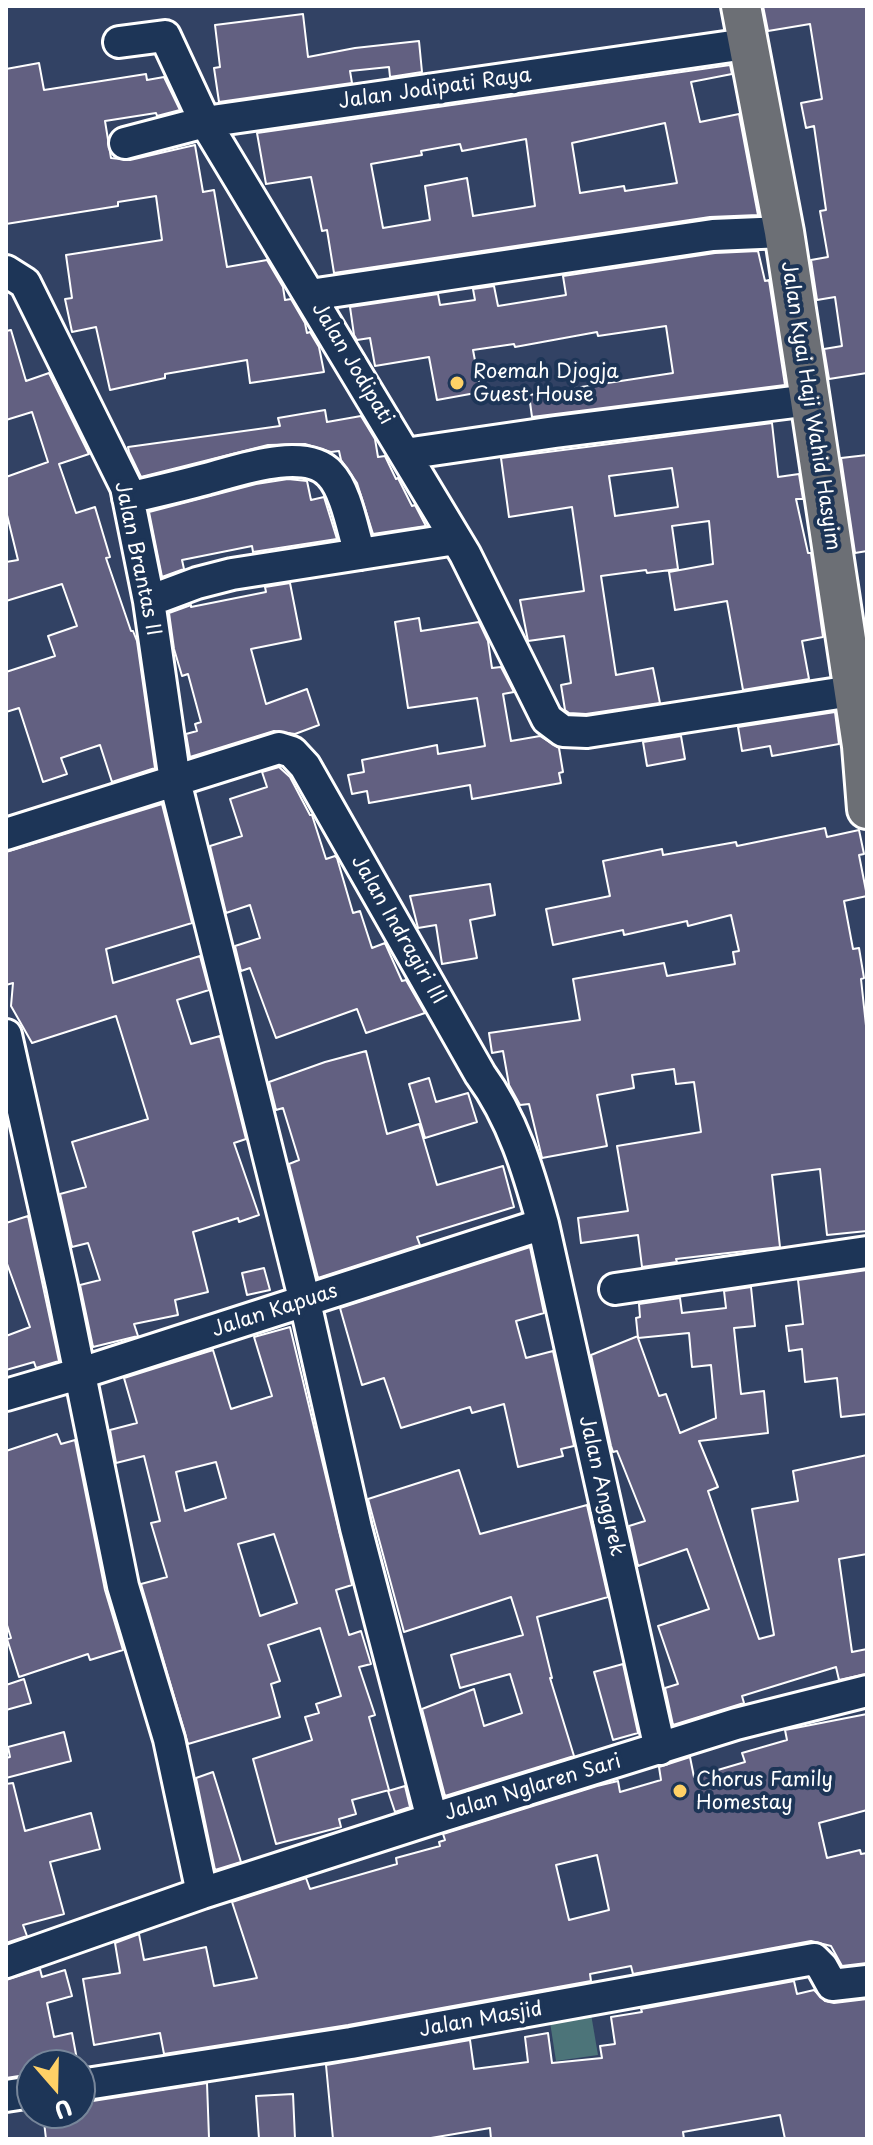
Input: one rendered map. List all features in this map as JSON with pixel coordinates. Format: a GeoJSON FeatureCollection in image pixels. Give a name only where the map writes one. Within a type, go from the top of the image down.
{"type":"FeatureCollection","features":[{"type":"Feature","properties":{"kind":"main road","name":"Jalan Kyai Haji Wahid Hasyim"},"geometry":{"type":"LineString","coordinates":[[741,6],[784,232],[852,691],[864,745],[867,809]]}},
{"type":"Feature","properties":{"kind":"street","name":"Jalan Jodipati"},"geometry":{"type":"LineString","coordinates":[[119,42],[165,36],[205,122],[456,539],[547,719],[563,731],[587,732],[852,691]]}},
{"type":"Feature","properties":{"kind":"street","name":"Jalan Jodipati Raya"},"geometry":{"type":"LineString","coordinates":[[125,143],[205,122],[746,44]]}},
{"type":"Feature","properties":{"kind":"street"},"geometry":{"type":"LineString","coordinates":[[310,295],[713,235],[784,232]]}},
{"type":"Feature","properties":{"kind":"street","name":"Jalan Brantas II"},"geometry":{"type":"LineString","coordinates":[[7,272],[25,283],[126,487],[149,601],[175,781],[305,1302],[356,1528],[432,1819]]}},
{"type":"Feature","properties":{"kind":"street"},"geometry":{"type":"LineString","coordinates":[[405,454],[810,400]]}},
{"type":"Feature","properties":{"kind":"street"},"geometry":{"type":"LineString","coordinates":[[128,498],[256,465],[304,462],[319,465],[331,474],[340,489],[360,554]]}},
{"type":"Feature","properties":{"kind":"street"},"geometry":{"type":"LineString","coordinates":[[149,601],[232,574],[456,539]]}},
{"type":"Feature","properties":{"kind":"street","name":"Jalan Indragiri III"},"geometry":{"type":"LineString","coordinates":[[175,781],[279,748],[292,752],[305,766],[480,1074],[499,1100],[526,1164],[543,1224]]}},
{"type":"Feature","properties":{"kind":"street"},"geometry":{"type":"LineString","coordinates":[[6,834],[175,781]]}},
{"type":"Feature","properties":{"kind":"street"},"geometry":{"type":"LineString","coordinates":[[6,1035],[62,1286],[123,1586],[169,1739],[202,1893]]}},
{"type":"Feature","properties":{"kind":"street","name":"Jalan Kapuas"},"geometry":{"type":"LineString","coordinates":[[6,1395],[543,1224]]}},
{"type":"Feature","properties":{"kind":"street","name":"Jalan Anggrek"},"geometry":{"type":"LineString","coordinates":[[543,1224],[660,1749]]}},
{"type":"Feature","properties":{"kind":"street"},"geometry":{"type":"LineString","coordinates":[[615,1289],[867,1252]]}},
{"type":"Feature","properties":{"kind":"street","name":"Jalan Nglaren Sari"},"geometry":{"type":"LineString","coordinates":[[6,1962],[202,1893],[432,1819],[736,1724],[867,1691]]}},
{"type":"Feature","properties":{"kind":"street","name":"Jalan Masjid"},"geometry":{"type":"LineString","coordinates":[[96,2083],[351,2043],[814,1959],[832,1985],[867,1981]]}},
{"type":"Feature","properties":{"kind":"green space"},"geometry":{"type":"Polygon","coordinates":[[[591,2014],[598,2055],[556,2061],[550,2022],[591,2014]]]}},
{"type":"Feature","properties":{"kind":"building"},"geometry":{"type":"Polygon","coordinates":[[[763,6],[867,6],[867,373],[829,379],[824,349],[842,346],[835,297],[817,300],[811,260],[828,257],[820,211],[826,210],[814,126],[806,128],[801,103],[822,99],[810,24],[768,31],[763,6]]]}},
{"type":"Feature","properties":{"kind":"building"},"geometry":{"type":"Polygon","coordinates":[[[303,14],[308,57],[419,41],[422,72],[390,77],[389,67],[350,71],[352,83],[219,102],[214,68],[220,67],[215,25],[303,14]]]}},
{"type":"Feature","properties":{"kind":"building"},"geometry":{"type":"Polygon","coordinates":[[[39,63],[44,90],[146,74],[147,80],[164,77],[180,110],[157,116],[156,113],[105,121],[111,158],[130,160],[195,145],[203,192],[214,190],[227,267],[267,260],[283,287],[285,300],[291,299],[305,323],[307,333],[310,332],[319,347],[324,372],[250,383],[247,360],[165,374],[165,378],[110,390],[96,327],[72,332],[65,299],[72,298],[66,255],[162,240],[156,196],[118,202],[118,206],[6,224],[6,69],[39,63]]]}},
{"type":"Feature","properties":{"kind":"building"},"geometry":{"type":"Polygon","coordinates":[[[730,65],[732,74],[691,82],[700,122],[739,114],[758,215],[710,217],[334,273],[327,230],[322,231],[311,177],[266,184],[257,133],[730,65]],[[665,123],[572,143],[580,193],[624,186],[625,191],[677,183],[665,123]],[[526,139],[462,151],[460,144],[421,151],[422,155],[371,164],[383,228],[430,220],[425,186],[467,178],[473,216],[535,206],[526,139]]]}},
{"type":"Feature","properties":{"kind":"building"},"geometry":{"type":"Polygon","coordinates":[[[758,251],[765,281],[769,280],[785,385],[532,417],[529,395],[673,373],[666,326],[598,336],[597,332],[515,347],[514,344],[473,350],[481,392],[437,400],[429,357],[375,366],[370,338],[357,340],[354,335],[350,307],[438,294],[440,305],[475,300],[473,289],[494,286],[498,306],[566,295],[563,276],[715,253],[758,251]]]}},
{"type":"Feature","properties":{"kind":"building"},"geometry":{"type":"Polygon","coordinates":[[[11,330],[26,381],[49,373],[89,454],[59,464],[76,513],[95,507],[110,557],[106,558],[137,641],[155,768],[112,782],[100,745],[61,758],[67,774],[43,782],[19,708],[6,712],[6,672],[55,656],[48,636],[77,626],[62,584],[6,601],[6,562],[18,560],[6,511],[6,477],[48,462],[32,412],[6,420],[6,331],[11,330]]]}},
{"type":"Feature","properties":{"kind":"building"},"geometry":{"type":"Polygon","coordinates":[[[325,410],[327,422],[361,416],[375,439],[378,457],[385,456],[426,526],[373,534],[357,483],[341,460],[339,451],[331,452],[305,444],[268,445],[141,477],[129,452],[128,447],[280,426],[278,418],[325,410]]]}},
{"type":"Feature","properties":{"kind":"building"},"geometry":{"type":"Polygon","coordinates":[[[772,423],[778,477],[799,474],[803,499],[796,499],[808,553],[811,553],[823,637],[802,641],[809,679],[743,690],[727,601],[675,610],[669,572],[713,564],[709,521],[672,526],[678,569],[601,576],[616,675],[653,668],[660,703],[586,714],[569,713],[565,710],[561,685],[571,683],[564,636],[528,641],[520,600],[584,591],[572,507],[509,517],[501,458],[772,423]],[[672,468],[609,476],[615,516],[678,507],[672,468]]]}},
{"type":"Feature","properties":{"kind":"building"},"geometry":{"type":"Polygon","coordinates":[[[867,455],[867,551],[855,553],[841,458],[867,455]]]}},
{"type":"Feature","properties":{"kind":"building"},"geometry":{"type":"Polygon","coordinates":[[[288,479],[307,481],[311,500],[324,497],[337,539],[253,552],[252,546],[182,560],[184,569],[162,577],[149,512],[256,484],[288,479]]]}},
{"type":"Feature","properties":{"kind":"building"},"geometry":{"type":"Polygon","coordinates":[[[290,583],[301,639],[251,649],[266,704],[307,689],[319,725],[295,734],[274,731],[190,757],[186,734],[197,731],[195,724],[201,722],[188,674],[182,676],[174,649],[169,613],[191,605],[266,592],[265,587],[290,583]]]}},
{"type":"Feature","properties":{"kind":"building"},"geometry":{"type":"Polygon","coordinates":[[[419,618],[421,631],[479,622],[488,641],[492,668],[501,667],[514,692],[503,694],[511,741],[540,736],[559,748],[563,772],[559,773],[561,783],[472,799],[470,785],[369,803],[367,791],[352,794],[348,775],[364,772],[362,760],[437,745],[438,754],[485,746],[477,698],[408,708],[395,622],[419,618]]]}},
{"type":"Feature","properties":{"kind":"building"},"geometry":{"type":"Polygon","coordinates":[[[835,712],[839,744],[772,756],[770,746],[742,751],[738,727],[835,712]]]}},
{"type":"Feature","properties":{"kind":"building"},"geometry":{"type":"Polygon","coordinates":[[[681,736],[685,759],[647,766],[643,742],[681,736]]]}},
{"type":"Feature","properties":{"kind":"building"},"geometry":{"type":"Polygon","coordinates":[[[279,767],[290,777],[312,815],[326,859],[337,858],[353,913],[360,911],[372,948],[385,943],[402,981],[406,980],[425,1013],[366,1033],[357,1009],[276,1038],[250,968],[241,971],[235,946],[260,938],[250,905],[226,913],[210,846],[242,836],[230,799],[267,787],[262,772],[279,767]]]}},
{"type":"Feature","properties":{"kind":"building"},"geometry":{"type":"Polygon","coordinates":[[[162,804],[192,923],[106,949],[113,983],[200,956],[209,990],[177,1000],[191,1044],[220,1036],[246,1139],[234,1143],[259,1215],[193,1232],[208,1292],[175,1300],[178,1315],[134,1324],[138,1336],[93,1347],[80,1285],[100,1280],[88,1243],[72,1247],[60,1194],[86,1187],[72,1142],[148,1119],[116,1016],[32,1043],[11,1006],[13,983],[6,985],[6,852],[162,804]]]}},
{"type":"Feature","properties":{"kind":"building"},"geometry":{"type":"Polygon","coordinates":[[[825,828],[827,837],[859,830],[864,854],[859,855],[867,896],[844,901],[853,949],[859,948],[864,978],[861,979],[867,1035],[867,1231],[827,1235],[820,1169],[772,1175],[780,1247],[676,1259],[677,1262],[642,1267],[638,1235],[581,1243],[578,1218],[628,1211],[617,1146],[701,1132],[694,1082],[676,1084],[674,1069],[632,1075],[634,1088],[597,1095],[607,1146],[542,1158],[529,1104],[520,1105],[509,1085],[503,1051],[492,1053],[489,1033],[580,1020],[573,979],[664,963],[667,976],[735,964],[733,952],[739,951],[731,915],[688,926],[687,921],[624,935],[623,930],[553,945],[546,909],[610,896],[603,861],[662,849],[663,855],[736,842],[737,846],[825,828]]]}},
{"type":"Feature","properties":{"kind":"building"},"geometry":{"type":"Polygon","coordinates":[[[490,884],[495,915],[470,920],[477,958],[442,964],[436,925],[418,928],[410,896],[490,884]]]}},
{"type":"Feature","properties":{"kind":"building"},"geometry":{"type":"Polygon","coordinates":[[[366,1051],[387,1134],[419,1124],[437,1185],[503,1166],[514,1207],[417,1237],[420,1245],[318,1278],[289,1164],[299,1160],[283,1108],[276,1110],[269,1082],[366,1051]]]}},
{"type":"Feature","properties":{"kind":"building"},"geometry":{"type":"Polygon","coordinates":[[[429,1078],[436,1102],[468,1093],[477,1122],[425,1138],[409,1084],[429,1078]]]}},
{"type":"Feature","properties":{"kind":"building"},"geometry":{"type":"Polygon","coordinates":[[[28,1216],[59,1361],[36,1368],[34,1362],[6,1370],[6,1336],[30,1327],[6,1261],[6,1223],[28,1216]]]}},
{"type":"Feature","properties":{"kind":"building"},"geometry":{"type":"Polygon","coordinates":[[[530,1247],[544,1313],[516,1321],[526,1358],[553,1351],[574,1446],[561,1449],[563,1456],[518,1467],[504,1404],[472,1413],[470,1407],[401,1428],[384,1378],[362,1385],[340,1308],[530,1247]]]}},
{"type":"Feature","properties":{"kind":"building"},"geometry":{"type":"Polygon","coordinates":[[[264,1268],[270,1290],[247,1295],[242,1273],[264,1268]]]}},
{"type":"Feature","properties":{"kind":"building"},"geometry":{"type":"Polygon","coordinates":[[[867,1270],[867,1414],[841,1417],[837,1378],[805,1382],[802,1349],[789,1351],[786,1326],[803,1324],[798,1280],[867,1270]]]}},
{"type":"Feature","properties":{"kind":"building"},"geometry":{"type":"Polygon","coordinates":[[[751,1287],[755,1326],[734,1328],[741,1394],[764,1391],[768,1433],[699,1441],[718,1487],[708,1491],[759,1639],[774,1635],[752,1509],[798,1501],[793,1471],[867,1455],[867,1554],[839,1559],[852,1652],[867,1649],[867,1674],[839,1680],[836,1667],[742,1696],[744,1703],[673,1725],[665,1688],[678,1684],[658,1626],[709,1609],[687,1549],[638,1566],[629,1526],[645,1521],[617,1451],[613,1452],[611,1446],[591,1355],[638,1336],[636,1318],[640,1317],[639,1304],[680,1298],[682,1313],[726,1308],[724,1291],[751,1287]],[[689,1333],[638,1338],[659,1396],[666,1394],[680,1433],[716,1418],[711,1365],[692,1367],[689,1333]]]}},
{"type":"Feature","properties":{"kind":"building"},"geometry":{"type":"Polygon","coordinates":[[[290,1327],[352,1585],[336,1590],[349,1635],[361,1631],[371,1664],[359,1667],[375,1715],[369,1717],[389,1790],[352,1800],[356,1814],[339,1819],[341,1827],[276,1844],[253,1759],[312,1740],[305,1717],[319,1713],[316,1704],[341,1696],[320,1628],[268,1645],[280,1681],[271,1684],[280,1717],[188,1744],[141,1584],[167,1577],[151,1523],[160,1521],[144,1456],[116,1463],[110,1430],[137,1423],[124,1378],[213,1350],[231,1409],[272,1396],[254,1337],[290,1327]],[[216,1462],[176,1472],[185,1511],[226,1498],[216,1462]],[[274,1534],[238,1544],[260,1616],[297,1603],[274,1534]]]}},
{"type":"Feature","properties":{"kind":"building"},"geometry":{"type":"Polygon","coordinates":[[[57,1434],[61,1444],[75,1440],[105,1590],[123,1650],[90,1660],[88,1654],[19,1677],[7,1639],[11,1638],[6,1622],[6,1451],[57,1434]]]}},
{"type":"Feature","properties":{"kind":"building"},"geometry":{"type":"Polygon","coordinates":[[[459,1470],[480,1534],[587,1505],[608,1597],[537,1617],[550,1678],[574,1756],[445,1796],[422,1709],[474,1689],[484,1726],[522,1713],[510,1674],[460,1688],[451,1655],[523,1635],[511,1597],[404,1632],[368,1499],[459,1470]]]}},
{"type":"Feature","properties":{"kind":"building"},"geometry":{"type":"Polygon","coordinates":[[[623,1664],[638,1733],[613,1740],[594,1672],[623,1664]]]}},
{"type":"Feature","properties":{"kind":"building"},"geometry":{"type":"Polygon","coordinates":[[[24,1679],[31,1703],[6,1710],[6,1685],[24,1679]]]}},
{"type":"Feature","properties":{"kind":"building"},"geometry":{"type":"Polygon","coordinates":[[[867,1714],[867,1810],[819,1823],[827,1858],[860,1850],[861,1854],[867,1853],[867,1963],[842,1966],[831,1946],[811,1941],[633,1974],[631,1966],[590,1974],[591,1981],[348,2025],[164,2054],[160,2033],[94,2045],[83,1979],[120,1973],[115,1943],[139,1934],[144,1960],[206,1947],[214,1986],[257,1978],[232,1902],[306,1878],[310,1889],[397,1864],[396,1858],[440,1846],[439,1842],[445,1840],[443,1834],[597,1786],[618,1781],[620,1792],[661,1780],[659,1767],[690,1757],[694,1777],[745,1762],[742,1753],[787,1740],[785,1730],[867,1714]],[[597,1855],[556,1865],[569,1920],[609,1910],[597,1855]]]}},
{"type":"Feature","properties":{"kind":"building"},"geometry":{"type":"Polygon","coordinates":[[[64,1732],[71,1761],[6,1778],[6,1758],[10,1757],[8,1747],[64,1732]]]}},
{"type":"Feature","properties":{"kind":"building"},"geometry":{"type":"Polygon","coordinates":[[[213,1772],[241,1862],[215,1870],[196,1778],[213,1772]]]}},
{"type":"Feature","properties":{"kind":"building"},"geometry":{"type":"Polygon","coordinates":[[[13,1783],[25,1831],[91,1813],[100,1849],[50,1862],[64,1914],[23,1925],[27,1936],[6,1943],[6,1784],[13,1783]]]}},
{"type":"Feature","properties":{"kind":"building"},"geometry":{"type":"Polygon","coordinates":[[[405,1786],[410,1807],[395,1812],[388,1791],[405,1786]]]}},
{"type":"Feature","properties":{"kind":"building"},"geometry":{"type":"Polygon","coordinates":[[[40,1969],[42,1977],[65,1970],[72,1996],[47,2003],[54,2037],[72,2033],[75,2049],[16,2049],[16,2076],[6,2078],[6,1980],[40,1969]]]}},
{"type":"Feature","properties":{"kind":"building"},"geometry":{"type":"Polygon","coordinates":[[[794,1981],[797,1994],[814,1990],[825,2001],[834,2003],[867,1999],[867,2139],[785,2139],[780,2115],[683,2132],[684,2139],[491,2139],[490,2128],[425,2139],[333,2139],[326,2065],[470,2040],[474,2069],[528,2062],[525,2037],[548,2033],[552,2063],[602,2058],[600,2046],[615,2044],[611,2017],[794,1981]]]}},
{"type":"Feature","properties":{"kind":"building"},"geometry":{"type":"Polygon","coordinates":[[[207,2083],[209,2138],[46,2139],[45,2129],[96,2129],[96,2100],[207,2083]]]}},
{"type":"Feature","properties":{"kind":"building"},"geometry":{"type":"Polygon","coordinates":[[[293,2094],[295,2139],[259,2139],[256,2096],[293,2094]]]}},
{"type":"Feature","properties":{"kind":"place","name":"Roemah Djogja Guest House"},"geometry":{"type":"Point","coordinates":[457,383]}},
{"type":"Feature","properties":{"kind":"place","name":"Chorus Family Homestay"},"geometry":{"type":"Point","coordinates":[680,1791]}}]}
